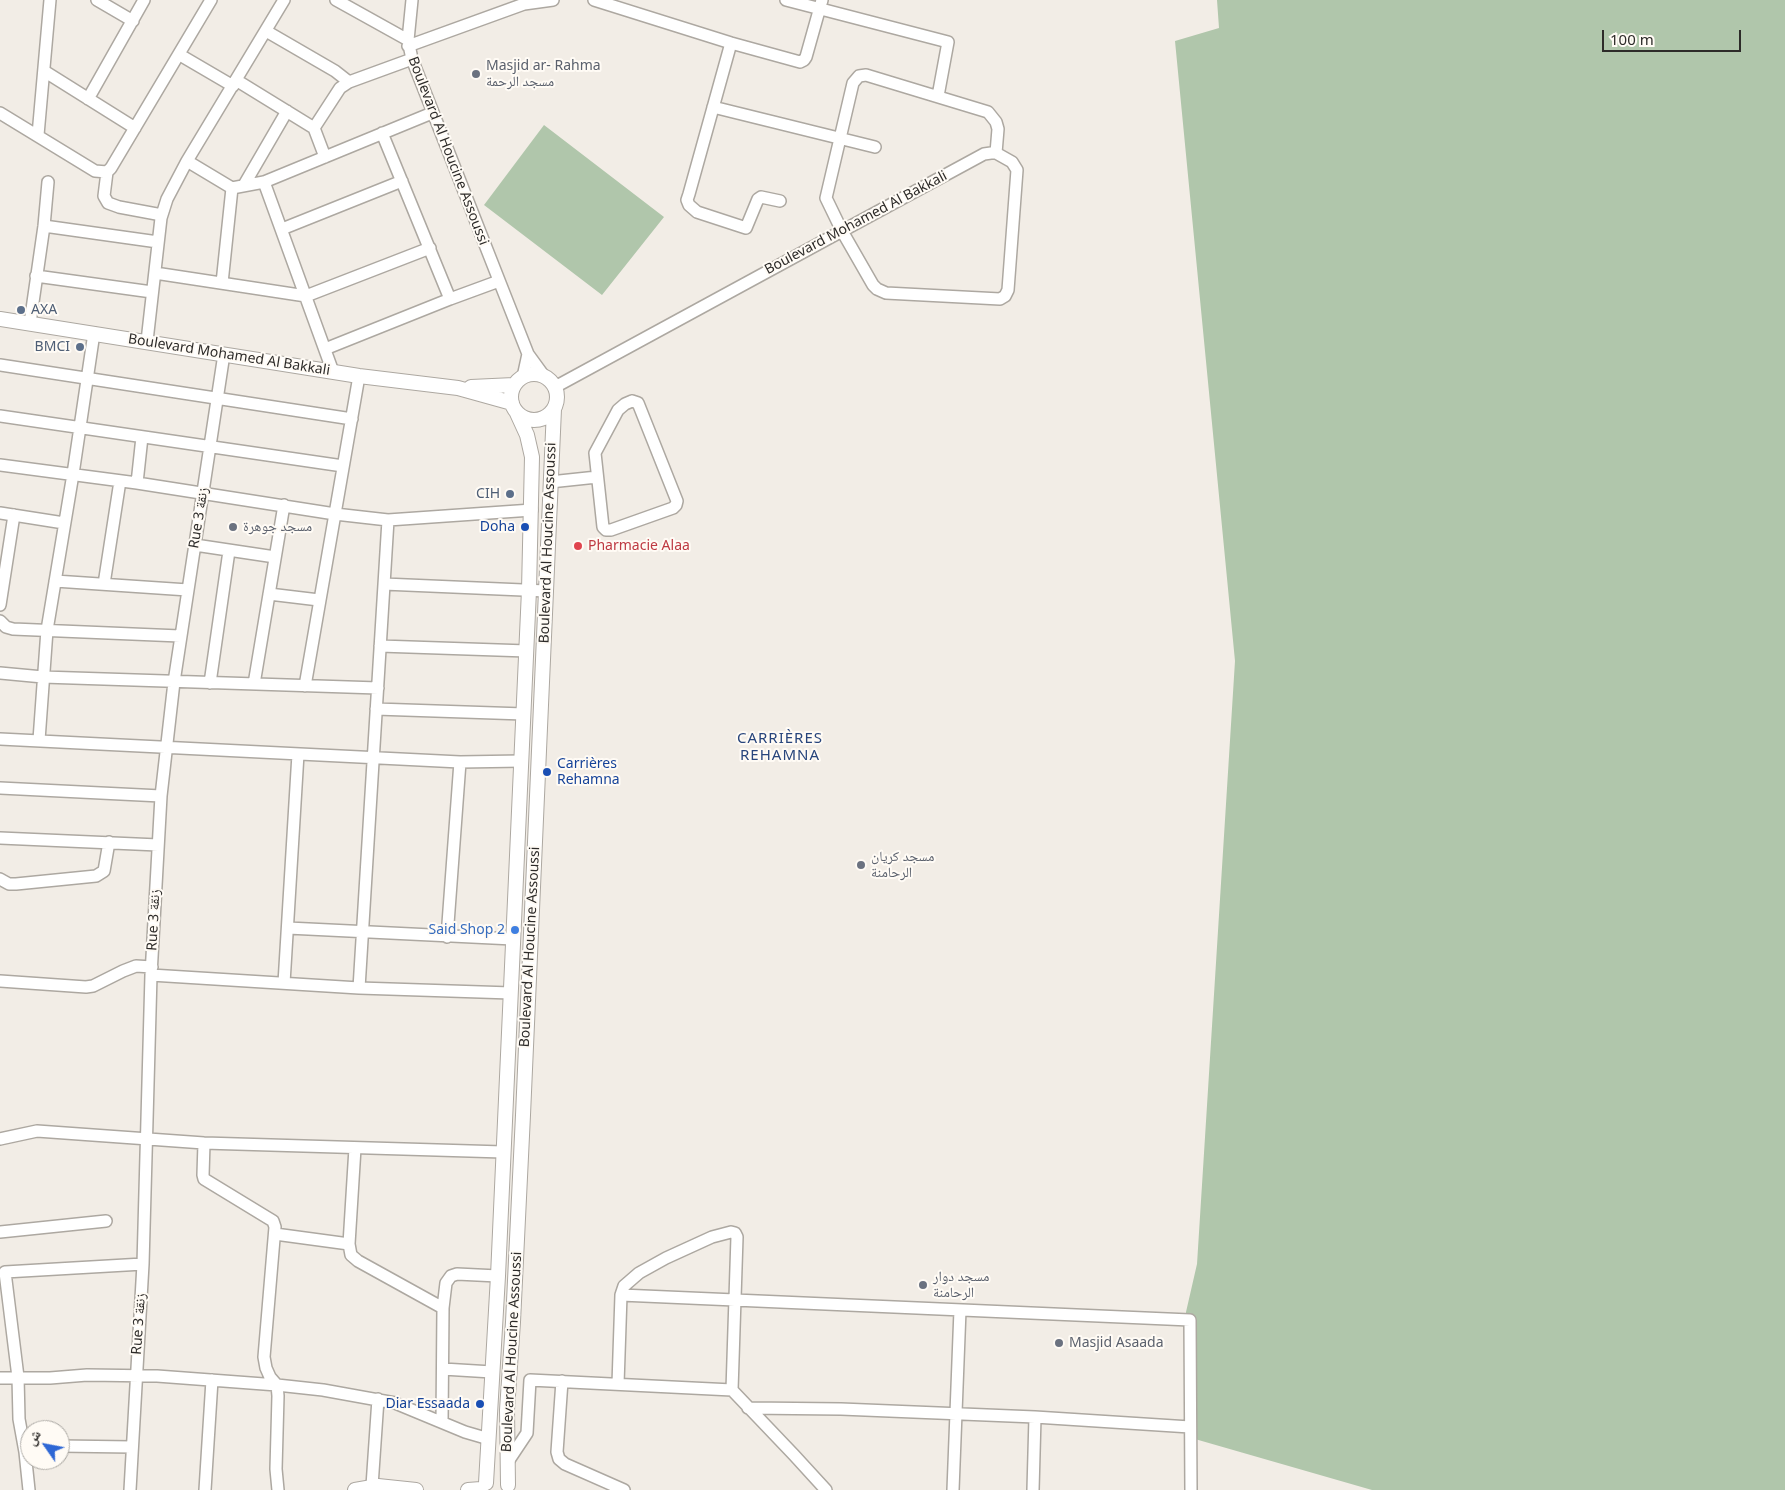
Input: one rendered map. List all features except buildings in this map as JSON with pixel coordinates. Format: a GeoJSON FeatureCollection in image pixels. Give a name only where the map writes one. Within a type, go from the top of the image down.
{"type":"FeatureCollection","features":[{"type":"Feature","properties":{"kind":"street"},"geometry":{"type":"LineString","coordinates":[[38,135],[50,0]]}},
{"type":"Feature","properties":{"kind":"street"},"geometry":{"type":"LineString","coordinates":[[97,0],[133,21]]}},
{"type":"Feature","properties":{"kind":"street"},"geometry":{"type":"LineString","coordinates":[[88,99],[144,0]]}},
{"type":"Feature","properties":{"kind":"street"},"geometry":{"type":"LineString","coordinates":[[162,215],[119,207],[108,203],[104,196],[107,172],[212,0]]}},
{"type":"Feature","properties":{"kind":"street"},"geometry":{"type":"LineString","coordinates":[[147,341],[158,242],[162,215],[167,199],[187,161],[284,0]]}},
{"type":"Feature","properties":{"kind":"street"},"geometry":{"type":"LineString","coordinates":[[336,0],[408,43],[524,4],[553,0]]}},
{"type":"Feature","properties":{"kind":"street","name":"Boulevard Al Houcine Assoussi"},"geometry":{"type":"LineString","coordinates":[[412,0],[408,43],[412,59],[528,354],[544,376]]}},
{"type":"Feature","properties":{"kind":"street"},"geometry":{"type":"LineString","coordinates":[[594,0],[731,43],[800,62],[804,60],[821,4]]}},
{"type":"Feature","properties":{"kind":"street"},"geometry":{"type":"LineString","coordinates":[[786,0],[821,4],[948,42],[938,96]]}},
{"type":"Feature","properties":{"kind":"street"},"geometry":{"type":"LineString","coordinates":[[266,31],[336,71],[349,82]]}},
{"type":"Feature","properties":{"kind":"street"},"geometry":{"type":"LineString","coordinates":[[731,43],[687,200],[689,205],[697,212],[746,228],[758,199],[761,197],[780,201]]}},
{"type":"Feature","properties":{"kind":"street"},"geometry":{"type":"LineString","coordinates":[[180,55],[314,128],[325,157]]}},
{"type":"Feature","properties":{"kind":"street"},"geometry":{"type":"LineString","coordinates":[[314,128],[340,88],[349,82],[412,59]]}},
{"type":"Feature","properties":{"kind":"street"},"geometry":{"type":"LineString","coordinates":[[44,71],[135,128]]}},
{"type":"Feature","properties":{"kind":"street"},"geometry":{"type":"LineString","coordinates":[[866,75],[938,96],[982,109],[993,116],[998,129],[996,154],[1012,162],[1017,170],[1008,290],[1005,296],[1000,299],[881,292],[873,285],[842,231],[826,198],[853,83],[859,76],[866,75]]}},
{"type":"Feature","properties":{"kind":"street"},"geometry":{"type":"LineString","coordinates":[[713,107],[875,147]]}},
{"type":"Feature","properties":{"kind":"street"},"geometry":{"type":"LineString","coordinates":[[244,185],[287,112]]}},
{"type":"Feature","properties":{"kind":"street"},"geometry":{"type":"LineString","coordinates":[[0,113],[95,171],[107,172]]}},
{"type":"Feature","properties":{"kind":"street"},"geometry":{"type":"LineString","coordinates":[[187,161],[232,188],[264,182],[432,113]]}},
{"type":"Feature","properties":{"kind":"street"},"geometry":{"type":"LineString","coordinates":[[382,133],[450,299]]}},
{"type":"Feature","properties":{"kind":"street","name":"Boulevard Mohamed Al Bakkali"},"geometry":{"type":"LineString","coordinates":[[555,387],[984,154],[996,154]]}},
{"type":"Feature","properties":{"kind":"street"},"geometry":{"type":"LineString","coordinates":[[282,229],[402,181]]}},
{"type":"Feature","properties":{"kind":"street"},"geometry":{"type":"LineString","coordinates":[[30,323],[44,226],[48,182]]}},
{"type":"Feature","properties":{"kind":"street"},"geometry":{"type":"LineString","coordinates":[[264,182],[334,372]]}},
{"type":"Feature","properties":{"kind":"street"},"geometry":{"type":"LineString","coordinates":[[222,283],[232,188]]}},
{"type":"Feature","properties":{"kind":"street"},"geometry":{"type":"LineString","coordinates":[[44,226],[158,242]]}},
{"type":"Feature","properties":{"kind":"street"},"geometry":{"type":"LineString","coordinates":[[154,273],[306,296],[430,248]]}},
{"type":"Feature","properties":{"kind":"street"},"geometry":{"type":"LineString","coordinates":[[36,276],[152,292]]}},
{"type":"Feature","properties":{"kind":"street"},"geometry":{"type":"LineString","coordinates":[[325,349],[499,281]]}},
{"type":"Feature","properties":{"kind":"street","name":"Boulevard Mohamed Al Bakkali"},"geometry":{"type":"LineString","coordinates":[[0,319],[359,376],[458,388],[514,407]]}},
{"type":"Feature","properties":{"kind":"street"},"geometry":{"type":"LineString","coordinates":[[39,740],[47,630],[94,333]]}},
{"type":"Feature","properties":{"kind":"street","name":"Rue 3 زنقة"},"geometry":{"type":"LineString","coordinates":[[130,1490],[143,1264],[148,1139],[151,971],[161,796],[180,636],[224,354]]}},
{"type":"Feature","properties":{"kind":"street"},"geometry":{"type":"LineString","coordinates":[[518,381],[533,374],[544,376],[550,380],[555,387],[557,401],[554,409],[545,418],[538,420],[526,418],[514,407],[512,394],[528,354]]}},
{"type":"Feature","properties":{"kind":"street"},"geometry":{"type":"LineString","coordinates":[[0,365],[352,419]]}},
{"type":"Feature","properties":{"kind":"street"},"geometry":{"type":"LineString","coordinates":[[304,686],[359,376]]}},
{"type":"Feature","properties":{"kind":"street","name":"Boulevard Mohamed Al Bakkali"},"geometry":{"type":"LineString","coordinates":[[458,388],[518,381]]}},
{"type":"Feature","properties":{"kind":"street"},"geometry":{"type":"LineString","coordinates":[[636,401],[673,492],[676,505],[673,508],[611,530],[606,530],[603,527],[597,477],[595,458],[597,448],[618,410],[625,404],[636,401]]}},
{"type":"Feature","properties":{"kind":"street","name":"Boulevard Al Houcine Assoussi"},"geometry":{"type":"LineString","coordinates":[[479,1488],[489,1439],[530,590],[532,457],[527,435],[514,407]]}},
{"type":"Feature","properties":{"kind":"street","name":"Boulevard Al Houcine Assoussi"},"geometry":{"type":"LineString","coordinates":[[511,1489],[507,1463],[507,1410],[515,1283],[554,409]]}},
{"type":"Feature","properties":{"kind":"street"},"geometry":{"type":"LineString","coordinates":[[0,416],[343,466]]}},
{"type":"Feature","properties":{"kind":"street"},"geometry":{"type":"LineString","coordinates":[[137,482],[142,437]]}},
{"type":"Feature","properties":{"kind":"street"},"geometry":{"type":"LineString","coordinates":[[0,465],[137,482],[335,514],[388,520],[532,510]]}},
{"type":"Feature","properties":{"kind":"street"},"geometry":{"type":"LineString","coordinates":[[550,482],[597,477]]}},
{"type":"Feature","properties":{"kind":"street"},"geometry":{"type":"LineString","coordinates":[[104,584],[120,481]]}},
{"type":"Feature","properties":{"kind":"street"},"geometry":{"type":"LineString","coordinates":[[254,684],[284,505]]}},
{"type":"Feature","properties":{"kind":"street"},"geometry":{"type":"LineString","coordinates":[[0,512],[64,523]]}},
{"type":"Feature","properties":{"kind":"street"},"geometry":{"type":"LineString","coordinates":[[0,606],[1,589],[14,515]]}},
{"type":"Feature","properties":{"kind":"street"},"geometry":{"type":"LineString","coordinates":[[358,988],[388,520]]}},
{"type":"Feature","properties":{"kind":"street"},"geometry":{"type":"LineString","coordinates":[[195,545],[276,557]]}},
{"type":"Feature","properties":{"kind":"street"},"geometry":{"type":"LineString","coordinates":[[210,683],[229,551]]}},
{"type":"Feature","properties":{"kind":"street"},"geometry":{"type":"LineString","coordinates":[[55,581],[188,590]]}},
{"type":"Feature","properties":{"kind":"street"},"geometry":{"type":"LineString","coordinates":[[384,584],[546,591]]}},
{"type":"Feature","properties":{"kind":"street"},"geometry":{"type":"LineString","coordinates":[[269,594],[319,600]]}},
{"type":"Feature","properties":{"kind":"street"},"geometry":{"type":"LineString","coordinates":[[0,621],[3,626],[10,629],[180,636]]}},
{"type":"Feature","properties":{"kind":"street"},"geometry":{"type":"LineString","coordinates":[[380,646],[527,651]]}},
{"type":"Feature","properties":{"kind":"street"},"geometry":{"type":"LineString","coordinates":[[0,673],[43,677],[378,688]]}},
{"type":"Feature","properties":{"kind":"street"},"geometry":{"type":"LineString","coordinates":[[376,709],[524,714]]}},
{"type":"Feature","properties":{"kind":"street"},"geometry":{"type":"LineString","coordinates":[[0,739],[460,762],[522,761]]}},
{"type":"Feature","properties":{"kind":"street"},"geometry":{"type":"LineString","coordinates":[[284,983],[298,754]]}},
{"type":"Feature","properties":{"kind":"street"},"geometry":{"type":"LineString","coordinates":[[447,937],[460,762]]}},
{"type":"Feature","properties":{"kind":"street"},"geometry":{"type":"LineString","coordinates":[[0,788],[161,796]]}},
{"type":"Feature","properties":{"kind":"street"},"geometry":{"type":"LineString","coordinates":[[0,838],[158,845]]}},
{"type":"Feature","properties":{"kind":"street"},"geometry":{"type":"LineString","coordinates":[[0,879],[9,884],[16,884],[96,876],[104,871],[109,842]]}},
{"type":"Feature","properties":{"kind":"street"},"geometry":{"type":"LineString","coordinates":[[288,928],[513,939]]}},
{"type":"Feature","properties":{"kind":"street"},"geometry":{"type":"LineString","coordinates":[[0,981],[86,987],[93,986],[136,966],[151,971],[284,983],[358,988],[511,993]]}},
{"type":"Feature","properties":{"kind":"street"},"geometry":{"type":"LineString","coordinates":[[0,1139],[36,1131],[204,1143],[503,1152]]}},
{"type":"Feature","properties":{"kind":"street"},"geometry":{"type":"LineString","coordinates":[[204,1143],[204,1180],[271,1220],[275,1225],[264,1357],[268,1373],[277,1384],[279,1407],[276,1469],[278,1490]]}},
{"type":"Feature","properties":{"kind":"street"},"geometry":{"type":"LineString","coordinates":[[356,1148],[350,1252],[354,1259],[443,1308]]}},
{"type":"Feature","properties":{"kind":"street"},"geometry":{"type":"LineString","coordinates":[[0,1232],[106,1221]]}},
{"type":"Feature","properties":{"kind":"street"},"geometry":{"type":"LineString","coordinates":[[618,1384],[620,1295],[627,1282],[643,1270],[712,1237],[732,1232],[736,1234],[736,1300],[732,1390],[826,1490]]}},
{"type":"Feature","properties":{"kind":"street"},"geometry":{"type":"LineString","coordinates":[[275,1234],[349,1244]]}},
{"type":"Feature","properties":{"kind":"street"},"geometry":{"type":"LineString","coordinates":[[20,1425],[18,1419],[18,1377],[5,1272],[143,1264]]}},
{"type":"Feature","properties":{"kind":"street"},"geometry":{"type":"LineString","coordinates":[[442,1422],[443,1308],[445,1286],[454,1275],[498,1276]]}},
{"type":"Feature","properties":{"kind":"street"},"geometry":{"type":"LineString","coordinates":[[620,1295],[1190,1320],[1191,1490]]}},
{"type":"Feature","properties":{"kind":"street"},"geometry":{"type":"LineString","coordinates":[[953,1490],[960,1310]]}},
{"type":"Feature","properties":{"kind":"street"},"geometry":{"type":"LineString","coordinates":[[443,1369],[492,1372]]}},
{"type":"Feature","properties":{"kind":"street"},"geometry":{"type":"LineString","coordinates":[[0,1378],[136,1375],[277,1384],[341,1392],[394,1403],[465,1432],[489,1439]]}},
{"type":"Feature","properties":{"kind":"street"},"geometry":{"type":"LineString","coordinates":[[205,1490],[212,1380]]}},
{"type":"Feature","properties":{"kind":"street"},"geometry":{"type":"LineString","coordinates":[[507,1463],[527,1432],[530,1380],[732,1390]]}},
{"type":"Feature","properties":{"kind":"street"},"geometry":{"type":"LineString","coordinates":[[562,1382],[557,1452],[559,1459],[565,1464],[624,1490]]}},
{"type":"Feature","properties":{"kind":"street"},"geometry":{"type":"LineString","coordinates":[[372,1486],[378,1399]]}},
{"type":"Feature","properties":{"kind":"street"},"geometry":{"type":"LineString","coordinates":[[748,1408],[841,1409],[1190,1426]]}},
{"type":"Feature","properties":{"kind":"street"},"geometry":{"type":"LineString","coordinates":[[1033,1490],[1035,1418]]}},
{"type":"Feature","properties":{"kind":"street"},"geometry":{"type":"LineString","coordinates":[[70,1446],[132,1447]]}},
{"type":"Feature","properties":{"kind":"street"},"geometry":{"type":"LineString","coordinates":[[28,1470],[29,1490]]}},
{"type":"Feature","properties":{"kind":"street"},"geometry":{"type":"LineString","coordinates":[[479,1488],[495,1480],[511,1489]]}},
{"type":"Feature","properties":{"kind":"street"},"geometry":{"type":"LineString","coordinates":[[355,1490],[372,1486],[416,1490]]}},
{"type":"Feature","properties":{"kind":"green space"},"geometry":{"type":"Polygon","coordinates":[[[1217,0],[1785,0],[1785,1490],[1372,1490],[1188,1437],[1186,1312],[1197,1264],[1235,661],[1175,41],[1219,28],[1217,0]]]}},
{"type":"Feature","properties":{"kind":"green space"},"geometry":{"type":"Polygon","coordinates":[[[544,125],[664,217],[602,295],[484,205],[544,125]]]}},
{"type":"Feature","properties":{"kind":"place","name":"Masjid ar- Rahma مسجد الرحمة"},"geometry":{"type":"Point","coordinates":[476,74]}},
{"type":"Feature","properties":{"kind":"place","name":"AXA"},"geometry":{"type":"Point","coordinates":[21,310]}},
{"type":"Feature","properties":{"kind":"place","name":"BMCI"},"geometry":{"type":"Point","coordinates":[80,347]}},
{"type":"Feature","properties":{"kind":"place","name":"CIH"},"geometry":{"type":"Point","coordinates":[510,494]}},
{"type":"Feature","properties":{"kind":"place","name":"مسجد جوهرة"},"geometry":{"type":"Point","coordinates":[233,527]}},
{"type":"Feature","properties":{"kind":"place","name":"Doha"},"geometry":{"type":"Point","coordinates":[525,527]}},
{"type":"Feature","properties":{"kind":"place","name":"Pharmacie Alaa"},"geometry":{"type":"Point","coordinates":[578,546]}},
{"type":"Feature","properties":{"kind":"place","name":"Carrières Rehamna"},"geometry":{"type":"Point","coordinates":[547,772]}},
{"type":"Feature","properties":{"kind":"place","name":"مسجد كريان الرحامنة"},"geometry":{"type":"Point","coordinates":[861,865]}},
{"type":"Feature","properties":{"kind":"place","name":"Said Shop 2"},"geometry":{"type":"Point","coordinates":[515,930]}},
{"type":"Feature","properties":{"kind":"place","name":"مسجد دوار الرحامنة"},"geometry":{"type":"Point","coordinates":[923,1285]}},
{"type":"Feature","properties":{"kind":"place","name":"Masjid Asaada"},"geometry":{"type":"Point","coordinates":[1059,1343]}},
{"type":"Feature","properties":{"kind":"place","name":"Diar Essaada"},"geometry":{"type":"Point","coordinates":[480,1404]}},
{"type":"Feature","properties":{"kind":"district","name":"CARRIÈRES REHAMNA"},"geometry":{"type":"Point","coordinates":[780,748]}}]}
